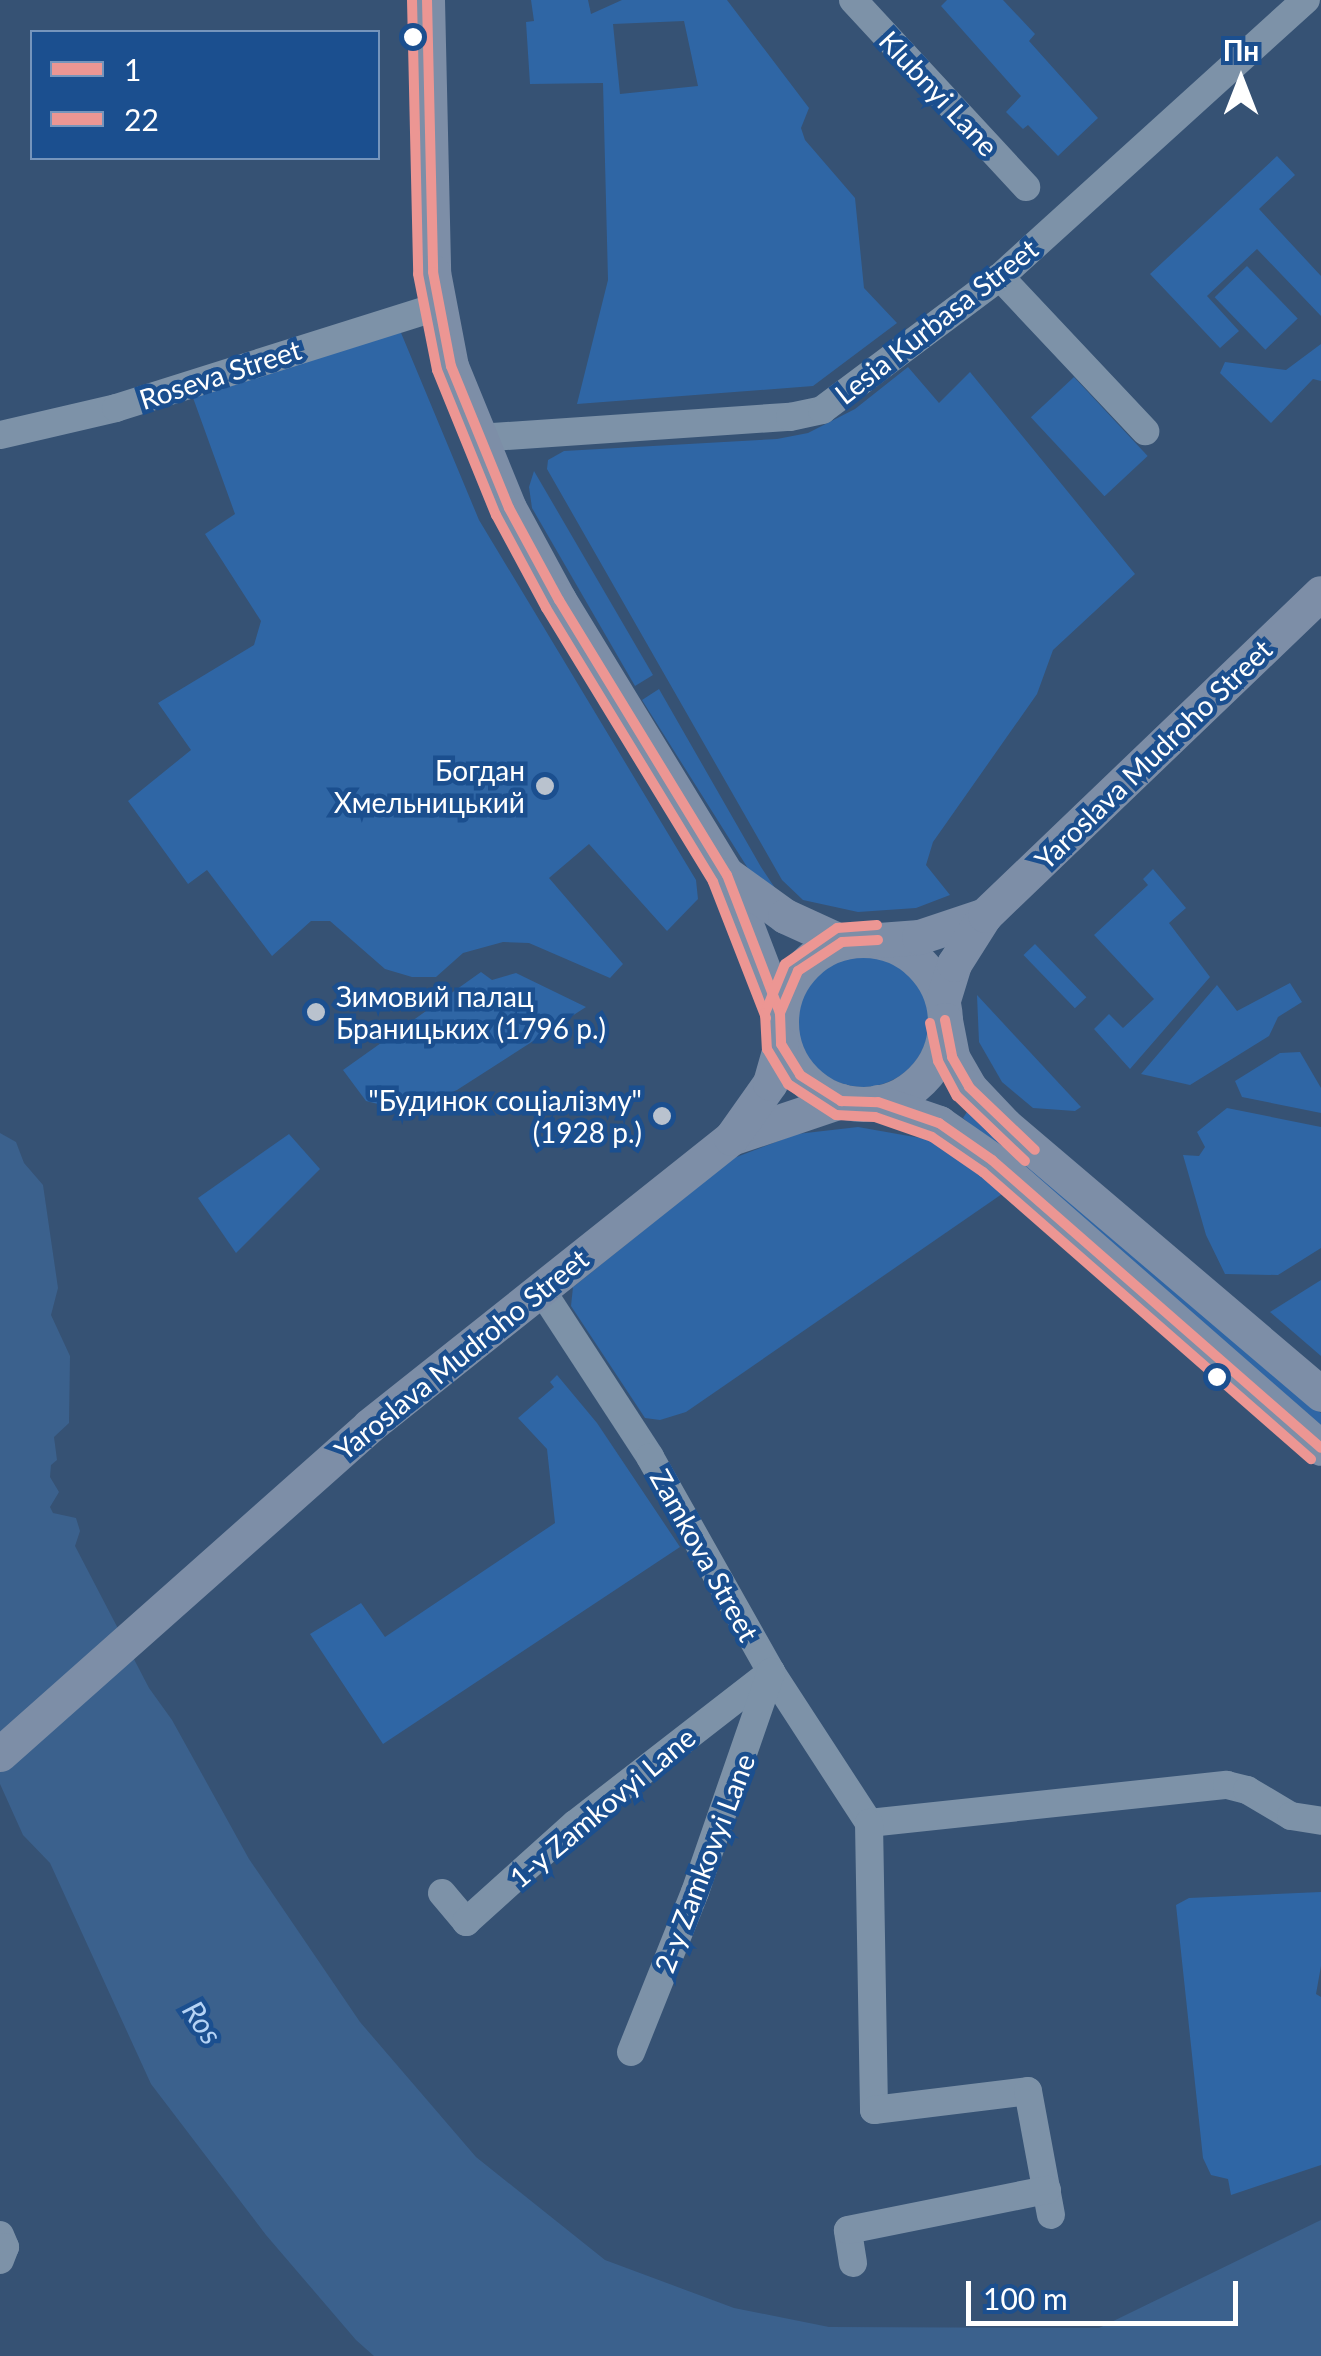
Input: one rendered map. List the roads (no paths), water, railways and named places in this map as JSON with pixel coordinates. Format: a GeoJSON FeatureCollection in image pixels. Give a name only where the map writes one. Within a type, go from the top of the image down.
{"type":"FeatureCollection","features":[{"type":"Feature","properties":{"kind":"main road"},"geometry":{"type":"LineString","coordinates":[[427,0],[433,272],[451,366],[478,438],[558,600],[727,874],[800,1075],[818,1091],[841,1101],[878,1102],[900,1096],[930,1073],[939,1055],[944,1010]]}},
{"type":"Feature","properties":{"kind":"main road","name":"Yaroslava Mudroho Street"},"geometry":{"type":"LineString","coordinates":[[944,1010],[954,964],[985,914],[1316,608]]}},
{"type":"Feature","properties":{"kind":"main road"},"geometry":{"type":"LineString","coordinates":[[727,874],[785,916],[842,942]]}},
{"type":"Feature","properties":{"kind":"main road","name":"Yaroslava Mudroho Street"},"geometry":{"type":"LineString","coordinates":[[878,940],[919,937],[985,914]]}},
{"type":"Feature","properties":{"kind":"main road"},"geometry":{"type":"LineString","coordinates":[[781,1028],[798,971],[826,949],[842,942],[878,940],[896,946],[925,967],[944,1010],[952,1056],[969,1087],[1005,1125],[1321,1394]]}},
{"type":"Feature","properties":{"kind":"main road","name":"Yaroslava Mudroho Street"},"geometry":{"type":"LineString","coordinates":[[0,1754],[368,1426],[731,1138],[770,1083],[781,1028]]}},
{"type":"Feature","properties":{"kind":"main road","name":"Yaroslava Mudroho Street"},"geometry":{"type":"LineString","coordinates":[[731,1138],[841,1101]]}},
{"type":"Feature","properties":{"kind":"main road"},"geometry":{"type":"LineString","coordinates":[[878,1102],[940,1123],[992,1160],[1321,1448]]}},
{"type":"Feature","properties":{"kind":"street","name":"Klubnyi Lane"},"geometry":{"type":"LineString","coordinates":[[852,0],[1026,187]]}},
{"type":"Feature","properties":{"kind":"street","name":"Lesia Kurbasa Street"},"geometry":{"type":"LineString","coordinates":[[478,438],[790,417],[822,410],[1000,277],[1306,0]]}},
{"type":"Feature","properties":{"kind":"street"},"geometry":{"type":"LineString","coordinates":[[1000,277],[1146,431]]}},
{"type":"Feature","properties":{"kind":"street","name":"Roseva Street"},"geometry":{"type":"LineString","coordinates":[[0,435],[116,408],[439,306]]}},
{"type":"Feature","properties":{"kind":"street","name":"Zamkova Street"},"geometry":{"type":"LineString","coordinates":[[540,1288],[650,1456],[771,1672],[869,1823]]}},
{"type":"Feature","properties":{"kind":"street","name":"1-y Zamkovyi Lane"},"geometry":{"type":"LineString","coordinates":[[442,1893],[466,1922],[575,1824],[771,1672]]}},
{"type":"Feature","properties":{"kind":"street","name":"2-y Zamkovyi Lane"},"geometry":{"type":"LineString","coordinates":[[631,2052],[702,1874],[771,1672]]}},
{"type":"Feature","properties":{"kind":"street"},"geometry":{"type":"LineString","coordinates":[[853,2263],[848,2230],[1049,2202],[1028,2091],[874,2110],[869,1823],[1227,1785],[1247,1790],[1291,1816],[1321,1821]]}},
{"type":"Feature","properties":{"kind":"street"},"geometry":{"type":"LineString","coordinates":[[0,2236],[5,2247],[0,2260]]}},
{"type":"Feature","properties":{"kind":"water","name":"Ros"},"geometry":{"type":"Polygon","coordinates":[[[0,1133],[16,1142],[24,1163],[43,1185],[58,1288],[51,1315],[70,1356],[69,1423],[54,1437],[57,1460],[51,1465],[50,1477],[59,1492],[50,1507],[53,1513],[76,1518],[80,1531],[75,1546],[149,1688],[172,1720],[249,1859],[360,2022],[476,2157],[605,2260],[734,2308],[829,2327],[1099,2328],[1321,2220],[1321,2356],[374,2356],[356,2340],[266,2235],[151,2084],[50,1863],[23,1835],[0,1784],[0,1133]]]}},
{"type":"Feature","properties":{"kind":"place","name":"Богдан Хмельницький"},"geometry":{"type":"Point","coordinates":[545,786]}},
{"type":"Feature","properties":{"kind":"place","name":"Зимовий палац Браницьких (1796 р.)"},"geometry":{"type":"Point","coordinates":[316,1012]}},
{"type":"Feature","properties":{"kind":"place","name":"\"Будинок соціалізму\" (1928 р.)"},"geometry":{"type":"Point","coordinates":[662,1116]}}]}
